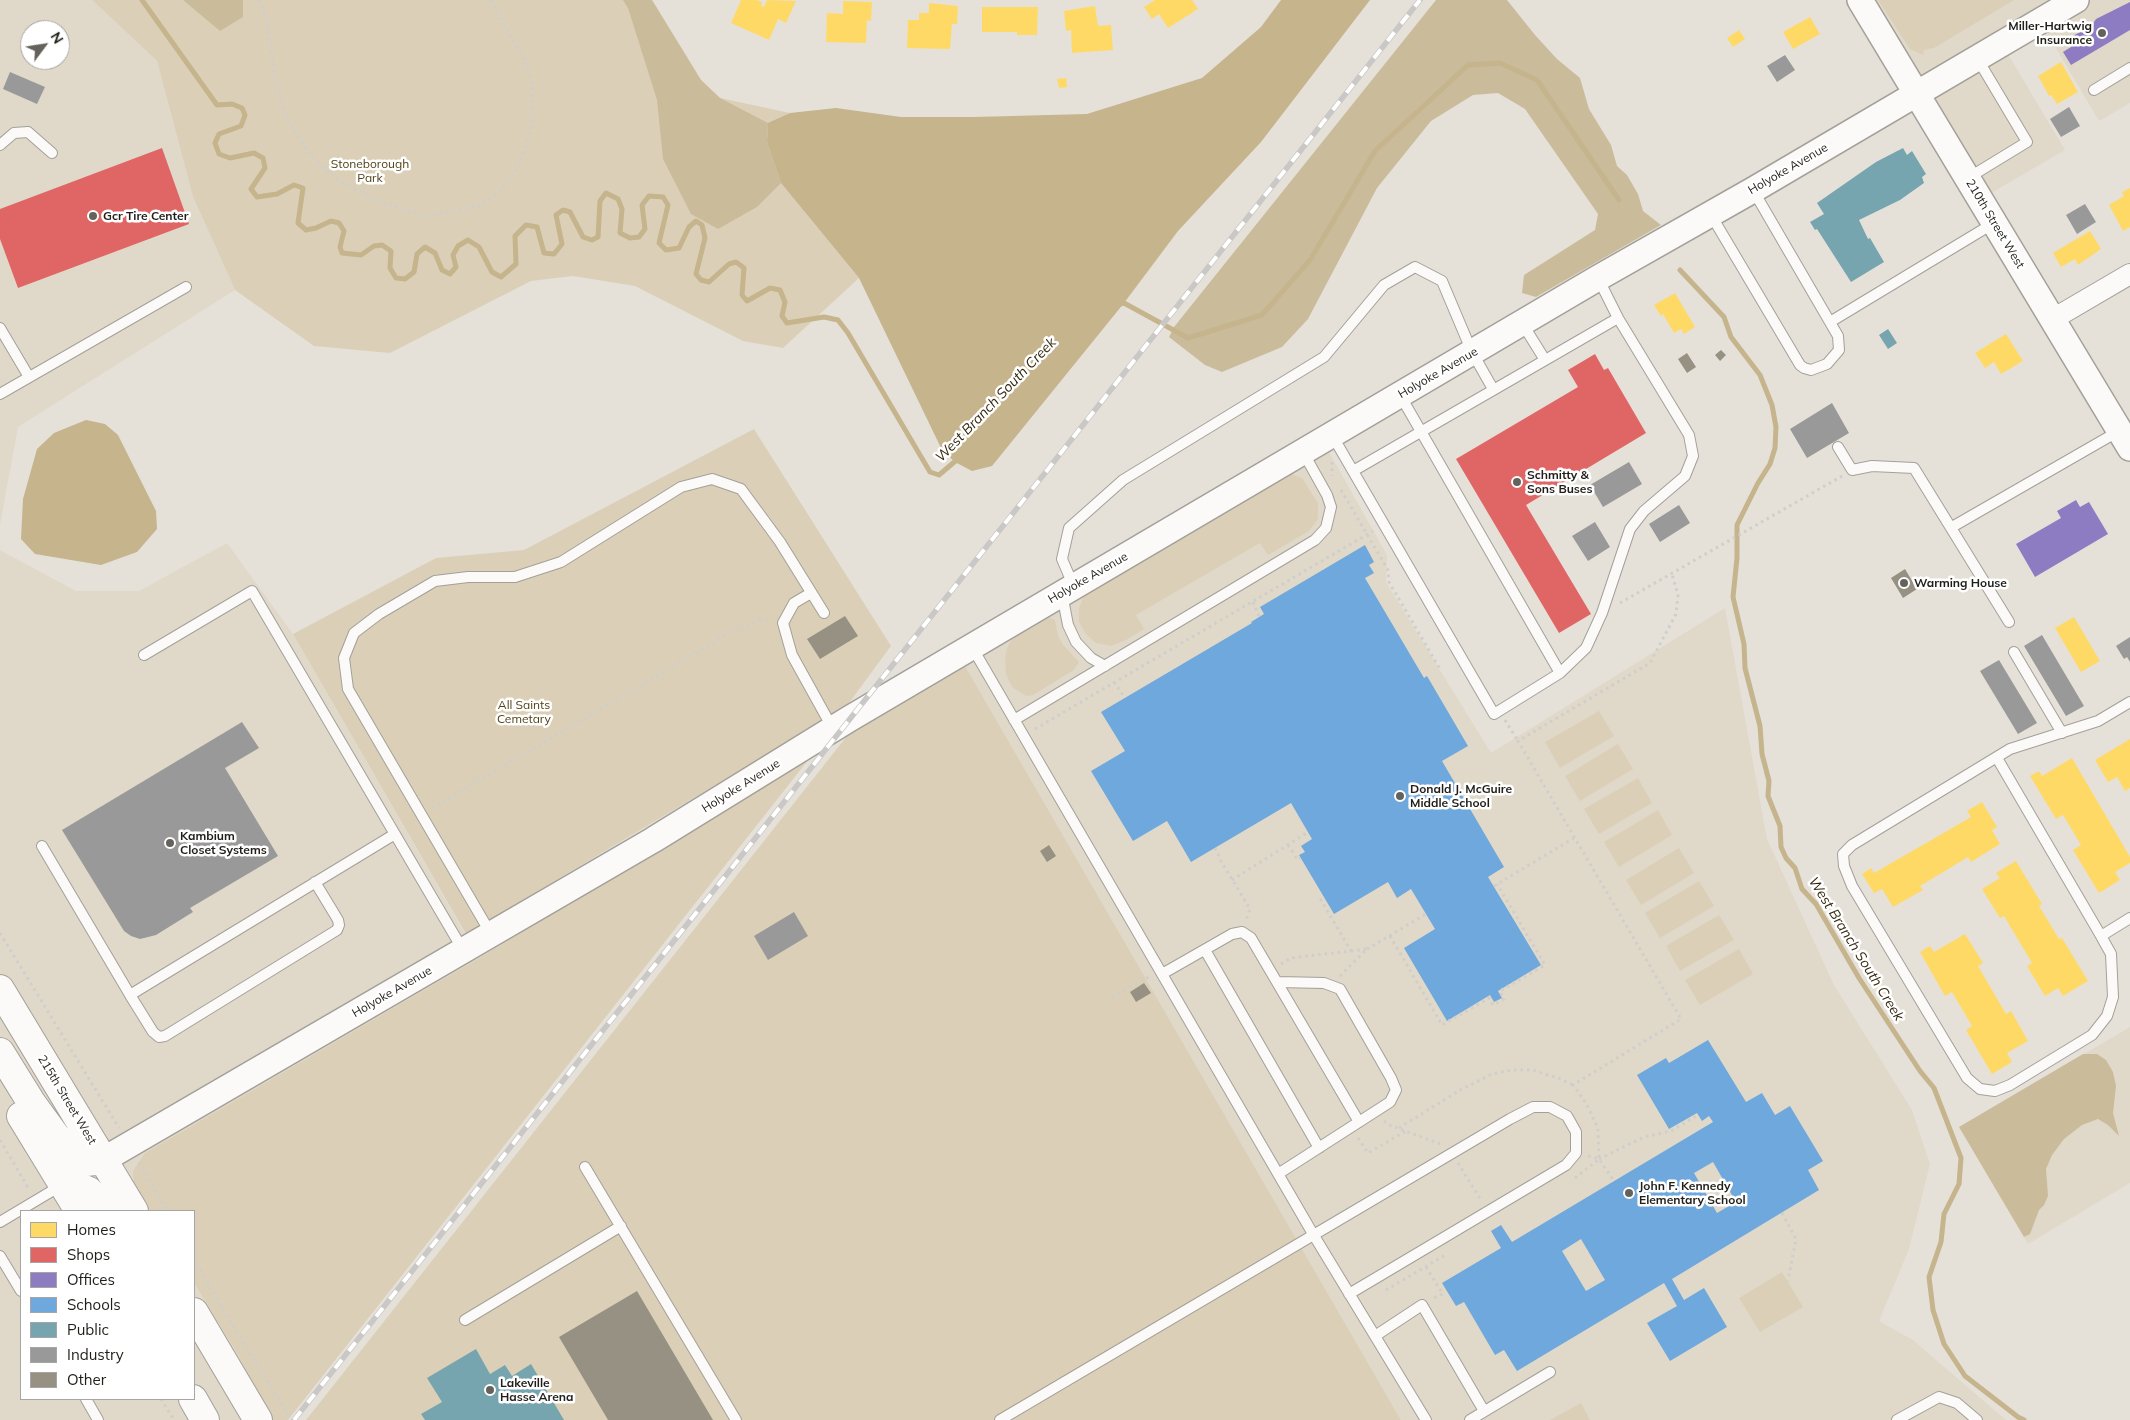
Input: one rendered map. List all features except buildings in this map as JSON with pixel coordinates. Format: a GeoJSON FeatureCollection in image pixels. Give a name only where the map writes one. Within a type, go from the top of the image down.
{"type":"FeatureCollection","features":[{"type":"Feature","properties":{"kind":"main road","name":"215th Street West"},"geometry":{"type":"LineString","coordinates":[[0,989],[133,1210]]}},
{"type":"Feature","properties":{"kind":"main road"},"geometry":{"type":"LineString","coordinates":[[0,1052],[36,1108],[72,1155],[86,1162],[103,1160]]}},
{"type":"Feature","properties":{"kind":"main road"},"geometry":{"type":"LineString","coordinates":[[0,1080],[78,1210]]}},
{"type":"Feature","properties":{"kind":"main road"},"geometry":{"type":"LineString","coordinates":[[62,1184],[72,1184],[89,1191],[106,1210]]}},
{"type":"Feature","properties":{"kind":"main road"},"geometry":{"type":"LineString","coordinates":[[195,1314],[258,1420]]}},
{"type":"Feature","properties":{"kind":"main road"},"geometry":{"type":"LineString","coordinates":[[195,1324],[214,1346]]}},
{"type":"Feature","properties":{"kind":"main road"},"geometry":{"type":"LineString","coordinates":[[194,1400],[206,1420]]}},
{"type":"Feature","properties":{"kind":"street","name":"210th Street West"},"geometry":{"type":"LineString","coordinates":[[1860,0],[2125,439]]}},
{"type":"Feature","properties":{"kind":"street","name":"Holyoke Avenue"},"geometry":{"type":"LineString","coordinates":[[103,1160],[653,840],[833,729],[1302,452],[1336,442],[1400,395],[2076,0]]}},
{"type":"Feature","properties":{"kind":"street"},"geometry":{"type":"LineString","coordinates":[[2053,319],[2130,274]]}},
{"type":"Feature","properties":{"kind":"lane"},"geometry":{"type":"LineString","coordinates":[[1968,178],[2027,142],[1977,58]]}},
{"type":"Feature","properties":{"kind":"lane"},"geometry":{"type":"LineString","coordinates":[[2094,90],[2130,68]]}},
{"type":"Feature","properties":{"kind":"lane"},"geometry":{"type":"LineString","coordinates":[[0,145],[14,133],[28,132],[52,153]]}},
{"type":"Feature","properties":{"kind":"lane"},"geometry":{"type":"LineString","coordinates":[[1711,214],[1804,368],[1812,370],[1826,364],[1839,350],[1838,336],[1753,190]]}},
{"type":"Feature","properties":{"kind":"lane"},"geometry":{"type":"LineString","coordinates":[[1830,322],[1994,222]]}},
{"type":"Feature","properties":{"kind":"lane"},"geometry":{"type":"LineString","coordinates":[[1105,666],[1091,658],[1076,642],[1068,625],[1068,590],[1062,559],[1068,528],[1122,480],[1324,357],[1384,285],[1415,267],[1442,281],[1472,352],[1493,390]]}},
{"type":"Feature","properties":{"kind":"lane"},"geometry":{"type":"LineString","coordinates":[[1336,442],[1494,714],[1560,673],[1586,648],[1602,614],[1630,529],[1644,511],[1685,476],[1693,456],[1689,435],[1618,318],[1598,278]]}},
{"type":"Feature","properties":{"kind":"lane"},"geometry":{"type":"LineString","coordinates":[[0,394],[186,286]]}},
{"type":"Feature","properties":{"kind":"lane"},"geometry":{"type":"LineString","coordinates":[[1353,471],[1618,318]]}},
{"type":"Feature","properties":{"kind":"lane"},"geometry":{"type":"LineString","coordinates":[[1522,323],[1545,360]]}},
{"type":"Feature","properties":{"kind":"lane"},"geometry":{"type":"LineString","coordinates":[[0,328],[29,377]]}},
{"type":"Feature","properties":{"kind":"lane"},"geometry":{"type":"LineString","coordinates":[[1400,395],[1560,673]]}},
{"type":"Feature","properties":{"kind":"lane"},"geometry":{"type":"LineString","coordinates":[[1952,527],[2125,439]]}},
{"type":"Feature","properties":{"kind":"lane"},"geometry":{"type":"LineString","coordinates":[[1838,447],[1852,470],[1872,466],[1914,468],[2009,622]]}},
{"type":"Feature","properties":{"kind":"lane"},"geometry":{"type":"LineString","coordinates":[[1014,720],[1316,540],[1326,528],[1331,507],[1327,495],[1302,452]]}},
{"type":"Feature","properties":{"kind":"lane"},"geometry":{"type":"LineString","coordinates":[[491,934],[348,689],[344,658],[354,634],[379,614],[435,581],[468,577],[515,577],[561,562],[681,487],[712,479],[741,489],[780,542],[824,613]]}},
{"type":"Feature","properties":{"kind":"lane"},"geometry":{"type":"LineString","coordinates":[[144,656],[252,591],[463,951]]}},
{"type":"Feature","properties":{"kind":"lane"},"geometry":{"type":"LineString","coordinates":[[811,593],[794,603],[784,623],[792,655],[833,729]]}},
{"type":"Feature","properties":{"kind":"lane"},"geometry":{"type":"LineString","coordinates":[[972,646],[1313,1234],[1426,1420]]}},
{"type":"Feature","properties":{"kind":"lane"},"geometry":{"type":"LineString","coordinates":[[2014,652],[2062,734]]}},
{"type":"Feature","properties":{"kind":"lane"},"geometry":{"type":"LineString","coordinates":[[1997,758],[2111,954],[2113,997],[2107,1016],[2092,1035],[2010,1085],[1995,1091],[1980,1088],[1967,1078],[1852,886],[1844,866],[1843,854],[1852,845],[1997,758],[2027,743],[2062,734],[2098,721],[2130,702]]}},
{"type":"Feature","properties":{"kind":"lane"},"geometry":{"type":"LineString","coordinates":[[130,994],[395,834]]}},
{"type":"Feature","properties":{"kind":"lane"},"geometry":{"type":"LineString","coordinates":[[42,846],[153,1032],[159,1037],[165,1036],[337,930],[338,920],[315,882]]}},
{"type":"Feature","properties":{"kind":"lane"},"geometry":{"type":"LineString","coordinates":[[2101,936],[2130,918]]}},
{"type":"Feature","properties":{"kind":"lane"},"geometry":{"type":"LineString","coordinates":[[1162,974],[1232,934],[1242,932],[1251,938],[1278,982],[1355,1125]]}},
{"type":"Feature","properties":{"kind":"lane"},"geometry":{"type":"LineString","coordinates":[[1204,950],[1319,1148]]}},
{"type":"Feature","properties":{"kind":"lane"},"geometry":{"type":"LineString","coordinates":[[1278,982],[1324,983],[1340,989],[1396,1090],[1390,1102],[1278,1174]]}},
{"type":"Feature","properties":{"kind":"lane"},"geometry":{"type":"LineString","coordinates":[[1000,1420],[1313,1234],[1533,1107],[1550,1107],[1567,1116],[1576,1132],[1576,1153],[1566,1165],[1349,1294]]}},
{"type":"Feature","properties":{"kind":"lane"},"geometry":{"type":"LineString","coordinates":[[585,1167],[736,1420]]}},
{"type":"Feature","properties":{"kind":"lane"},"geometry":{"type":"LineString","coordinates":[[0,1222],[62,1184]]}},
{"type":"Feature","properties":{"kind":"lane"},"geometry":{"type":"LineString","coordinates":[[465,1320],[620,1226]]}},
{"type":"Feature","properties":{"kind":"lane"},"geometry":{"type":"LineString","coordinates":[[0,1256],[20,1290]]}},
{"type":"Feature","properties":{"kind":"lane"},"geometry":{"type":"LineString","coordinates":[[1375,1336],[1422,1305],[1484,1411]]}},
{"type":"Feature","properties":{"kind":"lane"},"geometry":{"type":"LineString","coordinates":[[1470,1420],[1550,1372]]}},
{"type":"Feature","properties":{"kind":"lane"},"geometry":{"type":"LineString","coordinates":[[1897,1420],[1939,1397],[1957,1403],[1977,1420]]}},
{"type":"Feature","properties":{"kind":"lane"},"geometry":{"type":"LineString","coordinates":[[87,1400],[98,1420]]}},
{"type":"Feature","properties":{"kind":"path"},"geometry":{"type":"LineString","coordinates":[[259,0],[266,17],[277,89],[288,121],[309,153],[334,178],[384,203],[429,216],[478,206],[501,191],[521,162],[531,127],[533,84],[524,59],[490,0]]}},
{"type":"Feature","properties":{"kind":"path"},"geometry":{"type":"LineString","coordinates":[[1336,442],[1332,462],[1332,476],[1388,570],[1389,582],[1440,669]]}},
{"type":"Feature","properties":{"kind":"path"},"geometry":{"type":"LineString","coordinates":[[1602,614],[1754,526],[1779,514],[1852,470]]}},
{"type":"Feature","properties":{"kind":"path"},"geometry":{"type":"LineString","coordinates":[[1024,736],[1368,535],[1383,523]]}},
{"type":"Feature","properties":{"kind":"path"},"geometry":{"type":"LineString","coordinates":[[1518,741],[1650,663],[1676,614],[1678,595],[1672,574]]}},
{"type":"Feature","properties":{"kind":"path"},"geometry":{"type":"LineString","coordinates":[[1252,602],[1260,616]]}},
{"type":"Feature","properties":{"kind":"path"},"geometry":{"type":"LineString","coordinates":[[421,815],[738,628],[760,620],[784,623]]}},
{"type":"Feature","properties":{"kind":"path"},"geometry":{"type":"LineString","coordinates":[[1114,682],[1125,698]]}},
{"type":"Feature","properties":{"kind":"path"},"geometry":{"type":"LineString","coordinates":[[1499,711],[1681,1019],[1573,1085]]}},
{"type":"Feature","properties":{"kind":"path"},"geometry":{"type":"LineString","coordinates":[[1232,880],[1308,832]]}},
{"type":"Feature","properties":{"kind":"path"},"geometry":{"type":"LineString","coordinates":[[1390,936],[1442,1025],[1489,998],[1493,1005],[1504,999],[1500,991],[1545,965],[1495,885],[1574,838]]}},
{"type":"Feature","properties":{"kind":"path"},"geometry":{"type":"LineString","coordinates":[[1288,845],[1298,860],[1300,858]]}},
{"type":"Feature","properties":{"kind":"path"},"geometry":{"type":"LineString","coordinates":[[1215,848],[1250,909],[1242,932]]}},
{"type":"Feature","properties":{"kind":"path"},"geometry":{"type":"LineString","coordinates":[[1324,898],[1321,900],[1351,951]]}},
{"type":"Feature","properties":{"kind":"path"},"geometry":{"type":"LineString","coordinates":[[1331,986],[1367,949],[1426,914]]}},
{"type":"Feature","properties":{"kind":"path"},"geometry":{"type":"LineString","coordinates":[[0,933],[166,1210]]}},
{"type":"Feature","properties":{"kind":"path"},"geometry":{"type":"LineString","coordinates":[[1271,970],[1290,958],[1367,949]]}},
{"type":"Feature","properties":{"kind":"path"},"geometry":{"type":"LineString","coordinates":[[1112,996],[1141,980],[1162,974]]}},
{"type":"Feature","properties":{"kind":"path"},"geometry":{"type":"LineString","coordinates":[[1399,1128],[1460,1090],[1492,1074],[1513,1070],[1532,1070],[1573,1085],[1586,1103],[1598,1128],[1599,1159],[1614,1181]]}},
{"type":"Feature","properties":{"kind":"path"},"geometry":{"type":"LineString","coordinates":[[1568,1181],[1599,1159],[1644,1137],[1671,1131],[1698,1115]]}},
{"type":"Feature","properties":{"kind":"path"},"geometry":{"type":"LineString","coordinates":[[1355,1125],[1368,1153],[1406,1131]]}},
{"type":"Feature","properties":{"kind":"path"},"geometry":{"type":"LineString","coordinates":[[0,1140],[36,1200]]}},
{"type":"Feature","properties":{"kind":"path"},"geometry":{"type":"LineString","coordinates":[[1576,1153],[1599,1159]]}},
{"type":"Feature","properties":{"kind":"path"},"geometry":{"type":"LineString","coordinates":[[1782,1213],[1796,1239],[1788,1281]]}},
{"type":"Feature","properties":{"kind":"path"},"geometry":{"type":"LineString","coordinates":[[1357,1306],[1448,1253]]}},
{"type":"Feature","properties":{"kind":"path"},"geometry":{"type":"LineString","coordinates":[[195,1260],[228,1318],[292,1420]]}},
{"type":"Feature","properties":{"kind":"path"},"geometry":{"type":"LineString","coordinates":[[1422,1305],[1442,1294],[1426,1267]]}},
{"type":"Feature","properties":{"kind":"path"},"geometry":{"type":"LineString","coordinates":[[162,1400],[174,1420]]}},
{"type":"Feature","properties":{"kind":"shaded area"},"geometry":{"type":"Polygon","coordinates":[[[0,0],[92,0],[157,61],[193,197],[235,290],[18,427],[0,525],[0,0]]]}},
{"type":"Feature","properties":{"kind":"shaded area"},"geometry":{"type":"Polygon","coordinates":[[[183,0],[243,0],[243,17],[220,31],[183,0]]]}},
{"type":"Feature","properties":{"kind":"shaded area"},"geometry":{"type":"Polygon","coordinates":[[[623,0],[652,0],[701,80],[720,98],[768,123],[767,142],[781,183],[757,207],[718,229],[691,214],[663,159],[657,100],[628,8],[623,0]]]}},
{"type":"Feature","properties":{"kind":"shaded area"},"geometry":{"type":"Polygon","coordinates":[[[1436,0],[1507,0],[1557,59],[1580,78],[1589,109],[1611,145],[1617,166],[1627,175],[1638,194],[1643,211],[1661,225],[1536,297],[1522,293],[1524,275],[1595,230],[1598,214],[1525,109],[1498,93],[1473,95],[1431,121],[1377,188],[1308,319],[1282,347],[1222,372],[1205,365],[1169,337],[1174,327],[1436,0]]]}},
{"type":"Feature","properties":{"kind":"shaded area"},"geometry":{"type":"Polygon","coordinates":[[[1860,0],[2130,0],[2130,103],[2099,121],[2040,21],[2002,44],[2065,150],[1981,199],[1860,0]]]}},
{"type":"Feature","properties":{"kind":"shaded area","name":"Donald J. McGuire Middle School"},"geometry":{"type":"Polygon","coordinates":[[[1328,450],[1387,555],[1386,582],[1491,753],[1725,608],[1767,839],[1834,985],[1912,1110],[1930,1164],[1909,1249],[1879,1321],[1913,1340],[2006,1420],[1401,1420],[964,664],[1328,450]]]}},
{"type":"Feature","properties":{"kind":"shaded area"},"geometry":{"type":"Polygon","coordinates":[[[227,543],[293,634],[479,958],[145,1153],[134,1187],[148,1210],[20,1210],[20,1400],[195,1400],[195,1285],[238,1355],[270,1420],[0,1420],[0,550],[76,591],[139,591],[227,543]]]}},
{"type":"Feature","properties":{"kind":"shaded area"},"geometry":{"type":"Polygon","coordinates":[[[2130,1027],[2130,1183],[2028,1244],[1959,1127],[2130,1027]]]}},
{"type":"Feature","properties":{"kind":"shaded area"},"geometry":{"type":"Polygon","coordinates":[[[2083,1054],[2097,1054],[2106,1060],[2113,1072],[2116,1086],[2113,1113],[2119,1136],[2108,1125],[2098,1119],[2082,1125],[2064,1139],[2052,1155],[2046,1169],[2048,1196],[2044,1205],[2039,1210],[2030,1234],[2024,1237],[1959,1127],[2083,1054]]]}},
{"type":"Feature","properties":{"kind":"green space","name":"Stoneborough Park"},"geometry":{"type":"Polygon","coordinates":[[[92,0],[652,0],[701,80],[720,98],[790,113],[768,124],[767,142],[781,183],[859,278],[783,348],[743,341],[635,286],[573,276],[531,281],[390,353],[314,346],[235,290],[193,197],[157,61],[92,0]]]}},
{"type":"Feature","properties":{"kind":"green space"},"geometry":{"type":"Polygon","coordinates":[[[1878,0],[2014,0],[1934,48],[1924,50],[1923,55],[1910,49],[1878,0]]]}},
{"type":"Feature","properties":{"kind":"green space","name":"All Saints Cemetary"},"geometry":{"type":"Polygon","coordinates":[[[754,429],[891,646],[846,707],[466,934],[293,634],[436,558],[524,550],[754,429]]]}},
{"type":"Feature","properties":{"kind":"green space"},"geometry":{"type":"Polygon","coordinates":[[[1291,474],[1302,478],[1318,503],[1318,519],[1309,531],[1268,555],[1260,543],[1136,615],[1144,629],[1126,640],[1111,646],[1096,643],[1085,633],[1079,622],[1079,608],[1084,596],[1291,474]]]}},
{"type":"Feature","properties":{"kind":"green space"},"geometry":{"type":"Polygon","coordinates":[[[1048,617],[1055,620],[1058,635],[1063,645],[1079,662],[1074,670],[1033,695],[1026,696],[1012,687],[1006,674],[1005,657],[1008,646],[1014,636],[1048,617]]]}},
{"type":"Feature","properties":{"kind":"green space"},"geometry":{"type":"Polygon","coordinates":[[[964,664],[1401,1420],[306,1420],[847,736],[964,664]]]}},
{"type":"Feature","properties":{"kind":"green space"},"geometry":{"type":"Polygon","coordinates":[[[1599,711],[1614,736],[1560,768],[1545,742],[1599,711]]]}},
{"type":"Feature","properties":{"kind":"green space"},"geometry":{"type":"Polygon","coordinates":[[[1618,744],[1633,769],[1580,801],[1565,776],[1618,744]]]}},
{"type":"Feature","properties":{"kind":"green space"},"geometry":{"type":"Polygon","coordinates":[[[809,759],[288,1420],[270,1420],[238,1355],[195,1285],[195,1210],[148,1210],[134,1187],[133,1171],[145,1153],[479,958],[809,759]]]}},
{"type":"Feature","properties":{"kind":"green space"},"geometry":{"type":"Polygon","coordinates":[[[1638,778],[1652,803],[1599,834],[1584,809],[1638,778]]]}},
{"type":"Feature","properties":{"kind":"green space"},"geometry":{"type":"Polygon","coordinates":[[[1658,810],[1672,835],[1619,867],[1604,842],[1658,810]]]}},
{"type":"Feature","properties":{"kind":"green space"},"geometry":{"type":"Polygon","coordinates":[[[1679,848],[1694,873],[1641,905],[1626,880],[1679,848]]]}},
{"type":"Feature","properties":{"kind":"green space"},"geometry":{"type":"Polygon","coordinates":[[[1699,881],[1714,906],[1660,938],[1645,913],[1699,881]]]}},
{"type":"Feature","properties":{"kind":"green space"},"geometry":{"type":"Polygon","coordinates":[[[1719,915],[1734,940],[1680,971],[1666,946],[1719,915]]]}},
{"type":"Feature","properties":{"kind":"green space"},"geometry":{"type":"Polygon","coordinates":[[[1739,949],[1753,974],[1700,1005],[1685,980],[1739,949]]]}},
{"type":"Feature","properties":{"kind":"green space"},"geometry":{"type":"Polygon","coordinates":[[[1782,1272],[1803,1307],[1760,1332],[1739,1298],[1782,1272]]]}},
{"type":"Feature","properties":{"kind":"green space"},"geometry":{"type":"Polygon","coordinates":[[[1581,1403],[1590,1420],[1550,1420],[1581,1403]]]}},
{"type":"Feature","properties":{"kind":"water"},"geometry":{"type":"Polygon","coordinates":[[[1281,0],[1370,0],[1261,142],[1178,231],[1124,303],[992,466],[972,471],[955,462],[942,450],[859,278],[781,183],[767,142],[768,123],[790,113],[836,108],[901,117],[1087,114],[1202,78],[1261,27],[1281,0]]]}},
{"type":"Feature","properties":{"kind":"water"},"geometry":{"type":"Polygon","coordinates":[[[86,420],[105,424],[118,435],[156,511],[157,529],[137,552],[101,565],[35,554],[21,539],[23,499],[37,449],[54,433],[86,420]]]}},
{"type":"Feature","properties":{"kind":"waterway","name":"West Branch South Creek"},"geometry":{"type":"LineString","coordinates":[[142,0],[217,105],[232,104],[242,108],[245,115],[241,126],[219,134],[215,143],[219,154],[230,158],[254,153],[263,158],[265,168],[251,189],[257,197],[277,194],[294,185],[303,188],[298,223],[306,230],[316,228],[331,221],[339,223],[344,231],[340,247],[342,253],[361,255],[374,246],[382,245],[391,251],[390,268],[396,278],[405,279],[414,272],[417,254],[425,247],[435,253],[442,270],[450,274],[456,267],[453,255],[458,246],[468,240],[479,247],[492,272],[501,277],[516,264],[515,236],[526,225],[537,227],[544,253],[554,254],[562,244],[556,215],[563,210],[570,212],[583,237],[592,240],[598,237],[600,201],[606,193],[618,199],[622,209],[620,233],[630,238],[639,237],[645,229],[642,205],[649,196],[663,197],[668,205],[659,243],[666,250],[679,248],[689,227],[696,221],[702,225],[705,238],[696,274],[701,280],[709,282],[729,264],[736,262],[744,268],[742,295],[747,301],[770,288],[780,290],[785,302],[782,316],[787,323],[824,317],[838,320],[848,333],[930,472],[939,475],[959,458]]}},
{"type":"Feature","properties":{"kind":"waterway","name":"West Branch South Creek"},"geometry":{"type":"LineString","coordinates":[[1117,305],[1124,303],[1188,338],[1262,315],[1310,260],[1375,151],[1468,65],[1500,63],[1537,80],[1619,200]]}},
{"type":"Feature","properties":{"kind":"waterway","name":"West Branch South Creek"},"geometry":{"type":"LineString","coordinates":[[1680,270],[1724,317],[1731,337],[1760,375],[1772,405],[1776,427],[1775,448],[1770,464],[1758,483],[1737,525],[1737,558],[1733,597],[1744,644],[1745,668],[1760,726],[1762,754],[1769,781],[1768,796],[1780,826],[1781,847],[1786,858],[1795,868],[1802,889],[1816,904],[1859,978],[1920,1071],[1934,1088],[1961,1158],[1959,1184],[1944,1214],[1941,1242],[1929,1277],[1933,1310],[1944,1344],[1965,1376],[2024,1420]]}},
{"type":"Feature","properties":{"kind":"railway"},"geometry":{"type":"LineString","coordinates":[[294,1420],[1420,0]]}},
{"type":"Feature","properties":{"kind":"place","name":"Miller-Hartwig Insurance"},"geometry":{"type":"Point","coordinates":[2102,33]}},
{"type":"Feature","properties":{"kind":"place","name":"Gcr Tire Center"},"geometry":{"type":"Point","coordinates":[93,216]}},
{"type":"Feature","properties":{"kind":"place","name":"Schmitty & Sons Buses"},"geometry":{"type":"Point","coordinates":[1517,482]}},
{"type":"Feature","properties":{"kind":"place","name":"Warming House"},"geometry":{"type":"Point","coordinates":[1904,583]}},
{"type":"Feature","properties":{"kind":"place","name":"Donald J. McGuire Middle School"},"geometry":{"type":"Point","coordinates":[1400,796]}},
{"type":"Feature","properties":{"kind":"place","name":"Kambium Closet Systems"},"geometry":{"type":"Point","coordinates":[170,843]}},
{"type":"Feature","properties":{"kind":"place","name":"John F. Kennedy Elementary School"},"geometry":{"type":"Point","coordinates":[1629,1193]}},
{"type":"Feature","properties":{"kind":"place","name":"Lakeville Hasse Arena"},"geometry":{"type":"Point","coordinates":[490,1390]}}]}
